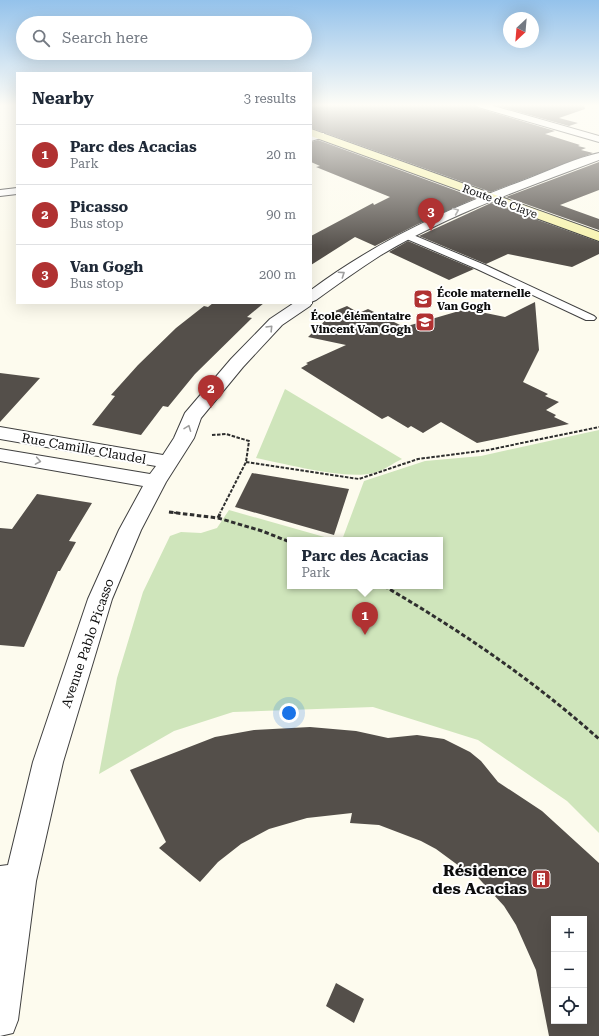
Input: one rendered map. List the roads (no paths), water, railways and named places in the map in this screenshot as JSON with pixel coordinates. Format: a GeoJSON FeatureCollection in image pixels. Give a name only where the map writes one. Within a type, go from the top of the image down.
{"type":"FeatureCollection","features":[{"type":"Feature","properties":{"kind":"main road","name":"Route de Claye"},"geometry":{"type":"LineString","coordinates":[[366,153],[490,197],[599,238]]}},
{"type":"Feature","properties":{"kind":"street"},"geometry":{"type":"LineString","coordinates":[[314,292],[406,235],[490,197],[599,156]]}},
{"type":"Feature","properties":{"kind":"street","name":"Avenue Pablo Picasso"},"geometry":{"type":"LineString","coordinates":[[0,1020],[10,881],[74,675],[100,599],[130,530],[143,509],[162,472],[184,438],[192,417],[237,362],[276,322],[303,304]]}},
{"type":"Feature","properties":{"kind":"street","name":"Rue Camille Claudel"},"geometry":{"type":"LineString","coordinates":[[0,433],[162,472]]}},
{"type":"Feature","properties":{"kind":"street","name":"Rue Camille Claudel"},"geometry":{"type":"LineString","coordinates":[[0,455],[162,472]]}},
{"type":"Feature","properties":{"kind":"lane"},"geometry":{"type":"LineString","coordinates":[[0,193],[16,191]]}},
{"type":"Feature","properties":{"kind":"lane"},"geometry":{"type":"LineString","coordinates":[[406,235],[481,267],[590,318]]}},
{"type":"Feature","properties":{"kind":"place","name":"Van Gogh"},"geometry":{"type":"Point","coordinates":[431,231]}},
{"type":"Feature","properties":{"kind":"place","name":"École maternelle Van Gogh"},"geometry":{"type":"Point","coordinates":[423,299]}},
{"type":"Feature","properties":{"kind":"place","name":"École élémentaire Vincent Van Gogh"},"geometry":{"type":"Point","coordinates":[425,322]}},
{"type":"Feature","properties":{"kind":"place","name":"Picasso"},"geometry":{"type":"Point","coordinates":[211,408]}},
{"type":"Feature","properties":{"kind":"place","name":"Parc des Acacias"},"geometry":{"type":"Point","coordinates":[365,635]}},
{"type":"Feature","properties":{"kind":"place","name":"Résidence des Acacias"},"geometry":{"type":"Point","coordinates":[541,879]}}]}
